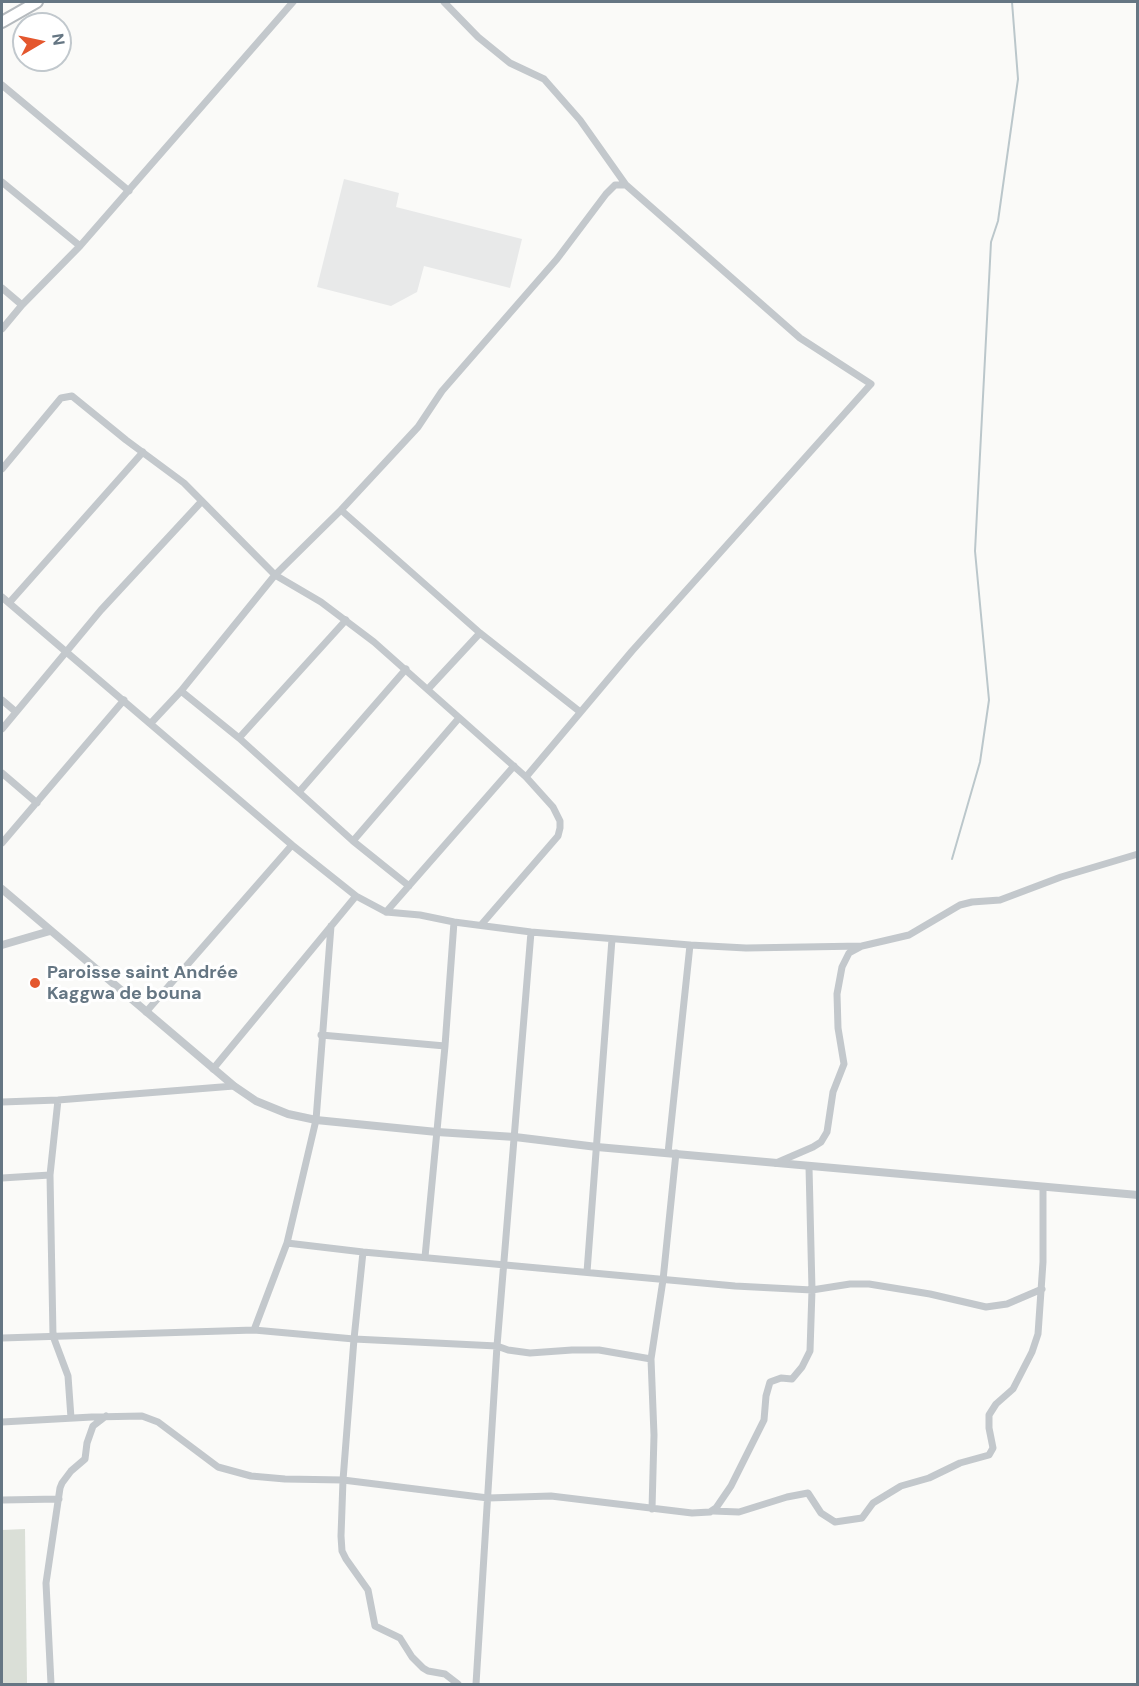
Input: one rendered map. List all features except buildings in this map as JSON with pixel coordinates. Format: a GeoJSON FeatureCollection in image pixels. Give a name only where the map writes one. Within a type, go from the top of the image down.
{"type":"FeatureCollection","features":[{"type":"Feature","properties":{"kind":"main road"},"geometry":{"type":"LineString","coordinates":[[2,22],[37,2]]}},
{"type":"Feature","properties":{"kind":"street"},"geometry":{"type":"LineString","coordinates":[[2,329],[129,191],[293,2]]}},
{"type":"Feature","properties":{"kind":"street"},"geometry":{"type":"LineString","coordinates":[[444,2],[478,37],[510,63],[544,79],[580,120],[626,185],[800,338],[871,384],[579,711],[526,777]]}},
{"type":"Feature","properties":{"kind":"street"},"geometry":{"type":"LineString","coordinates":[[2,85],[129,191]]}},
{"type":"Feature","properties":{"kind":"street"},"geometry":{"type":"LineString","coordinates":[[2,182],[80,246]]}},
{"type":"Feature","properties":{"kind":"street"},"geometry":{"type":"LineString","coordinates":[[151,723],[182,691],[275,575],[418,428],[442,391],[557,259],[606,194],[615,185],[626,185]]}},
{"type":"Feature","properties":{"kind":"street"},"geometry":{"type":"LineString","coordinates":[[2,288],[22,305]]}},
{"type":"Feature","properties":{"kind":"street"},"geometry":{"type":"LineString","coordinates":[[2,469],[64,396],[72,396],[171,472],[241,538],[275,575],[346,620],[406,669],[526,777],[553,807],[560,821],[558,836],[481,925]]}},
{"type":"Feature","properties":{"kind":"street"},"geometry":{"type":"LineString","coordinates":[[9,603],[143,452]]}},
{"type":"Feature","properties":{"kind":"street"},"geometry":{"type":"LineString","coordinates":[[2,729],[64,652],[202,501]]}},
{"type":"Feature","properties":{"kind":"street"},"geometry":{"type":"LineString","coordinates":[[340,510],[480,633],[579,711]]}},
{"type":"Feature","properties":{"kind":"street"},"geometry":{"type":"LineString","coordinates":[[2,597],[292,845],[356,896],[386,912],[531,932],[690,945],[746,948],[862,946],[909,935],[964,903],[1000,900],[1061,877],[1137,854]]}},
{"type":"Feature","properties":{"kind":"street"},"geometry":{"type":"LineString","coordinates":[[239,738],[346,620]]}},
{"type":"Feature","properties":{"kind":"street"},"geometry":{"type":"LineString","coordinates":[[428,689],[480,633]]}},
{"type":"Feature","properties":{"kind":"street"},"geometry":{"type":"LineString","coordinates":[[299,792],[406,669]]}},
{"type":"Feature","properties":{"kind":"street"},"geometry":{"type":"LineString","coordinates":[[182,691],[239,738],[353,841],[409,886]]}},
{"type":"Feature","properties":{"kind":"street"},"geometry":{"type":"LineString","coordinates":[[2,700],[16,712]]}},
{"type":"Feature","properties":{"kind":"street"},"geometry":{"type":"LineString","coordinates":[[2,843],[124,700]]}},
{"type":"Feature","properties":{"kind":"street"},"geometry":{"type":"LineString","coordinates":[[353,841],[459,718]]}},
{"type":"Feature","properties":{"kind":"street"},"geometry":{"type":"LineString","coordinates":[[386,912],[514,766]]}},
{"type":"Feature","properties":{"kind":"street"},"geometry":{"type":"LineString","coordinates":[[2,773],[36,803]]}},
{"type":"Feature","properties":{"kind":"street"},"geometry":{"type":"LineString","coordinates":[[146,1012],[292,845]]}},
{"type":"Feature","properties":{"kind":"street"},"geometry":{"type":"LineString","coordinates":[[2,889],[234,1086],[256,1101],[278,1111],[316,1120],[436,1132],[515,1137],[774,1164],[1137,1195]]}},
{"type":"Feature","properties":{"kind":"street"},"geometry":{"type":"LineString","coordinates":[[213,1069],[356,896]]}},
{"type":"Feature","properties":{"kind":"street"},"geometry":{"type":"LineString","coordinates":[[425,1257],[454,922]]}},
{"type":"Feature","properties":{"kind":"street"},"geometry":{"type":"LineString","coordinates":[[254,1330],[287,1243],[316,1120],[321,1035],[332,926]]}},
{"type":"Feature","properties":{"kind":"street"},"geometry":{"type":"LineString","coordinates":[[2,945],[50,931]]}},
{"type":"Feature","properties":{"kind":"street"},"geometry":{"type":"LineString","coordinates":[[477,1684],[497,1346],[531,932]]}},
{"type":"Feature","properties":{"kind":"street"},"geometry":{"type":"LineString","coordinates":[[587,1272],[612,939]]}},
{"type":"Feature","properties":{"kind":"street"},"geometry":{"type":"LineString","coordinates":[[652,1509],[654,1435],[651,1359],[663,1280],[690,945]]}},
{"type":"Feature","properties":{"kind":"street"},"geometry":{"type":"LineString","coordinates":[[774,1164],[813,1147],[821,1142],[827,1132],[833,1092],[844,1064],[838,1020],[838,981],[846,957],[862,946]]}},
{"type":"Feature","properties":{"kind":"street"},"geometry":{"type":"LineString","coordinates":[[321,1035],[445,1046]]}},
{"type":"Feature","properties":{"kind":"street"},"geometry":{"type":"LineString","coordinates":[[2,1102],[58,1100],[234,1086]]}},
{"type":"Feature","properties":{"kind":"street"},"geometry":{"type":"LineString","coordinates":[[58,1100],[50,1175],[53,1336],[68,1376],[70,1418]]}},
{"type":"Feature","properties":{"kind":"street"},"geometry":{"type":"LineString","coordinates":[[713,1511],[734,1480],[764,1420],[765,1396],[770,1382],[781,1378],[792,1379],[809,1355],[812,1290],[809,1167]]}},
{"type":"Feature","properties":{"kind":"street"},"geometry":{"type":"LineString","coordinates":[[2,1178],[50,1175]]}},
{"type":"Feature","properties":{"kind":"street"},"geometry":{"type":"LineString","coordinates":[[2,1422],[106,1416],[149,1418],[181,1438],[213,1465],[238,1473],[285,1479],[343,1480],[488,1498],[552,1496],[692,1513],[739,1512],[808,1493],[821,1513],[835,1521],[862,1518],[873,1503],[901,1486],[929,1478],[960,1463],[989,1455],[993,1448],[989,1415],[996,1404],[1013,1389],[1036,1344],[1042,1289],[1042,1188]]}},
{"type":"Feature","properties":{"kind":"street"},"geometry":{"type":"LineString","coordinates":[[287,1243],[663,1280],[812,1290],[850,1284],[869,1284],[930,1294],[986,1307],[1007,1304],[1042,1289]]}},
{"type":"Feature","properties":{"kind":"street"},"geometry":{"type":"LineString","coordinates":[[363,1252],[343,1480],[342,1551],[368,1590],[375,1626],[400,1638],[412,1657],[423,1668],[445,1674],[458,1684]]}},
{"type":"Feature","properties":{"kind":"street"},"geometry":{"type":"LineString","coordinates":[[2,1338],[254,1330],[354,1339],[497,1346],[530,1353],[599,1350],[651,1359]]}},
{"type":"Feature","properties":{"kind":"street"},"geometry":{"type":"LineString","coordinates":[[51,1684],[45,1590],[54,1520],[62,1483],[74,1467],[85,1459],[88,1436],[93,1426],[106,1416]]}},
{"type":"Feature","properties":{"kind":"street"},"geometry":{"type":"LineString","coordinates":[[2,1500],[59,1499]]}},
{"type":"Feature","properties":{"kind":"shaded area"},"geometry":{"type":"Polygon","coordinates":[[[344,179],[399,193],[396,207],[522,239],[510,288],[424,266],[417,292],[391,306],[317,287],[344,179]]]}},
{"type":"Feature","properties":{"kind":"shaded area"},"geometry":{"type":"Polygon","coordinates":[[[25,1529],[27,1684],[2,1684],[2,1530],[25,1529]]]}},
{"type":"Feature","properties":{"kind":"waterway"},"geometry":{"type":"LineString","coordinates":[[952,859],[980,762],[989,700],[975,551],[991,242],[998,221],[1018,79],[1012,2]]}},
{"type":"Feature","properties":{"kind":"place","name":"Paroisse saint Andrée Kaggwa de bouna"},"geometry":{"type":"Point","coordinates":[35,983]}}]}
